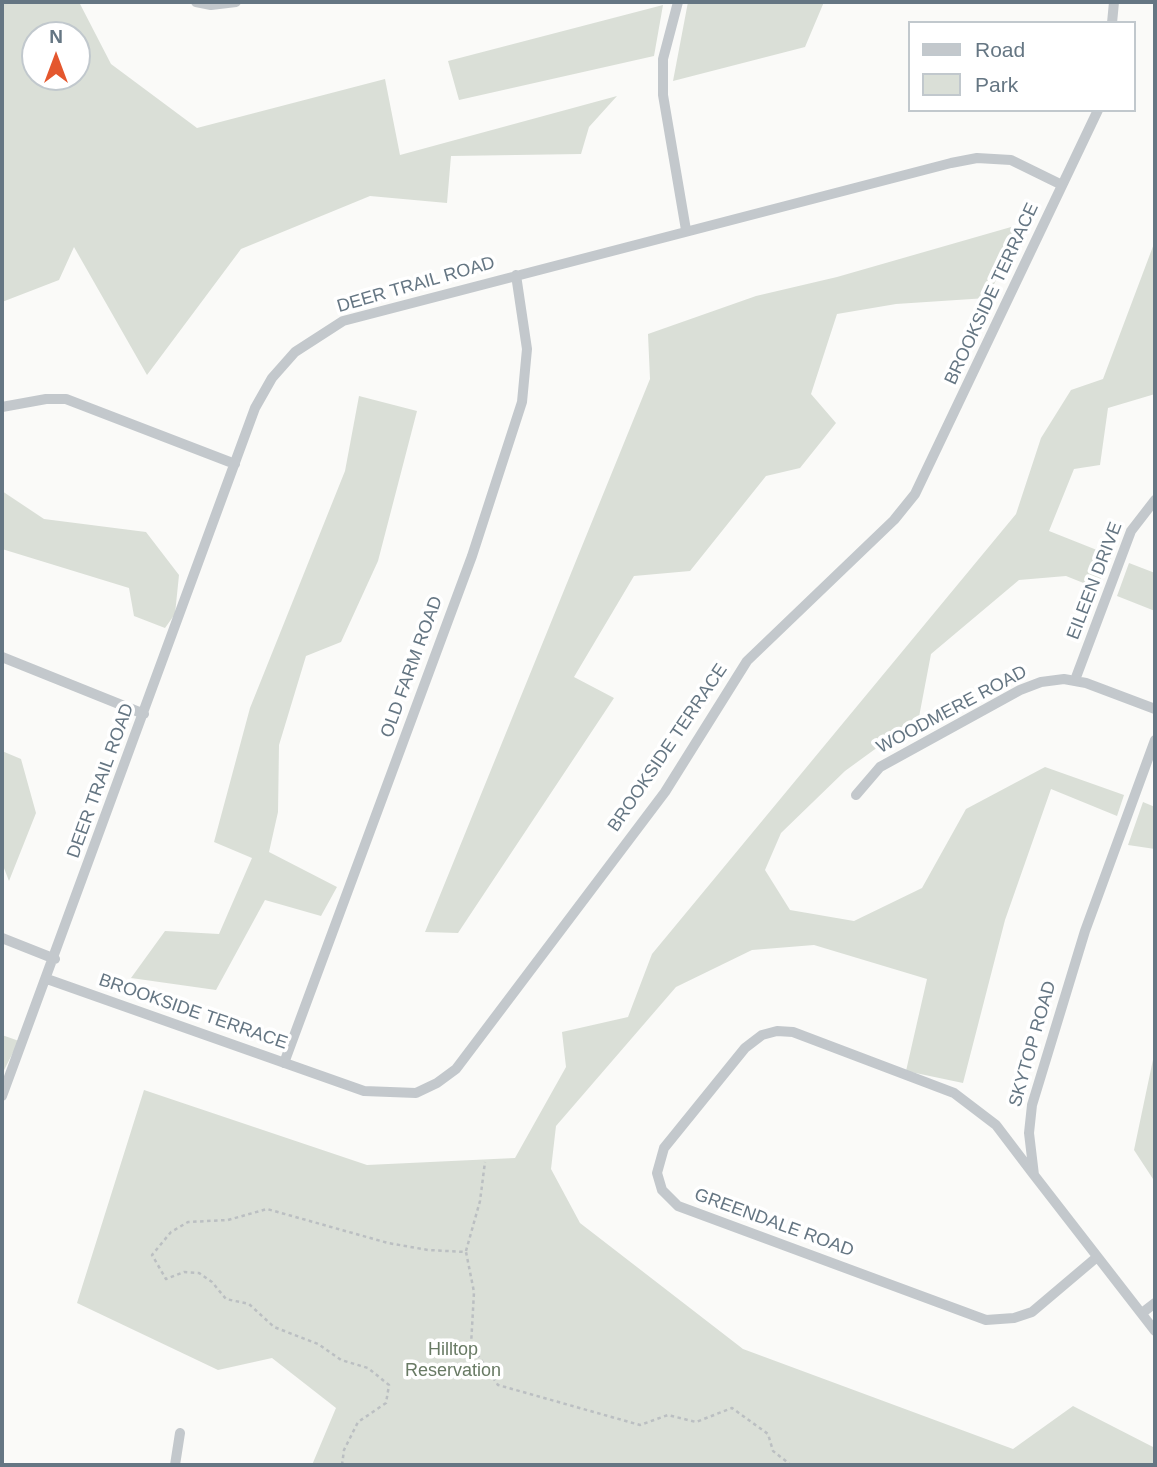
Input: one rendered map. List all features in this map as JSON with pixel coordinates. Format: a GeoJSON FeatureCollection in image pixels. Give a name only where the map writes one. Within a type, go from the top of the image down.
{"type":"FeatureCollection","features":[{"type":"Feature","properties":{"kind":"street"},"geometry":{"type":"LineString","coordinates":[[196,2],[211,5],[236,2]]}},
{"type":"Feature","properties":{"kind":"street"},"geometry":{"type":"LineString","coordinates":[[678,2],[663,59],[663,95],[686,230]]}},
{"type":"Feature","properties":{"kind":"street"},"geometry":{"type":"LineString","coordinates":[[1112,21],[1114,2]]}},
{"type":"Feature","properties":{"kind":"street","name":"BROOKSIDE TERRACE"},"geometry":{"type":"LineString","coordinates":[[47,979],[364,1091],[416,1093],[437,1083],[456,1069],[665,792],[747,662],[894,520],[915,494],[1097,112]]}},
{"type":"Feature","properties":{"kind":"street","name":"DEER TRAIL ROAD"},"geometry":{"type":"LineString","coordinates":[[47,979],[255,408],[268,385],[296,352],[319,334],[343,321],[686,230],[977,158],[1011,160],[1062,185]]}},
{"type":"Feature","properties":{"kind":"street","name":"OLD FARM ROAD"},"geometry":{"type":"LineString","coordinates":[[284,1063],[472,556],[522,402],[527,349],[516,275]]}},
{"type":"Feature","properties":{"kind":"street"},"geometry":{"type":"LineString","coordinates":[[2,407],[46,399],[66,399],[235,464]]}},
{"type":"Feature","properties":{"kind":"street","name":"EILEEN DRIVE"},"geometry":{"type":"LineString","coordinates":[[1075,680],[1131,531],[1155,500]]}},
{"type":"Feature","properties":{"kind":"street"},"geometry":{"type":"LineString","coordinates":[[2,657],[144,714]]}},
{"type":"Feature","properties":{"kind":"street","name":"WOODMERE ROAD"},"geometry":{"type":"LineString","coordinates":[[856,796],[880,767],[1020,690],[1053,680],[1075,680],[1155,709]]}},
{"type":"Feature","properties":{"kind":"street","name":"SKYTOP ROAD"},"geometry":{"type":"LineString","coordinates":[[1034,1175],[1029,1133],[1032,1105],[1085,931],[1155,740]]}},
{"type":"Feature","properties":{"kind":"street"},"geometry":{"type":"LineString","coordinates":[[2,939],[55,959]]}},
{"type":"Feature","properties":{"kind":"street"},"geometry":{"type":"LineString","coordinates":[[2,1096],[47,979]]}},
{"type":"Feature","properties":{"kind":"street","name":"GREENDALE ROAD"},"geometry":{"type":"LineString","coordinates":[[1034,1175],[986,1116],[954,1093],[793,1032],[777,1031],[762,1035],[745,1048],[664,1148],[658,1164],[659,1182],[665,1195],[678,1206],[986,1320],[1014,1318],[1031,1312],[1097,1257]]}},
{"type":"Feature","properties":{"kind":"street"},"geometry":{"type":"LineString","coordinates":[[1034,1175],[1155,1331]]}},
{"type":"Feature","properties":{"kind":"street"},"geometry":{"type":"LineString","coordinates":[[1142,1313],[1155,1303]]}},
{"type":"Feature","properties":{"kind":"street"},"geometry":{"type":"LineString","coordinates":[[175,1465],[180,1433]]}},
{"type":"Feature","properties":{"kind":"path"},"geometry":{"type":"LineString","coordinates":[[485,1162],[480,1201],[466,1252],[474,1292],[471,1345],[498,1385],[640,1425],[668,1415],[696,1422],[732,1408],[768,1434],[773,1451],[791,1465]]}},
{"type":"Feature","properties":{"kind":"path"},"geometry":{"type":"LineString","coordinates":[[342,1465],[344,1450],[358,1422],[386,1403],[388,1385],[368,1368],[341,1360],[318,1345],[274,1327],[249,1304],[226,1299],[212,1282],[199,1273],[184,1272],[166,1279],[152,1255],[171,1232],[188,1222],[228,1220],[267,1209],[388,1243],[428,1250],[466,1252]]}},
{"type":"Feature","properties":{"kind":"green space"},"geometry":{"type":"Polygon","coordinates":[[[2,2],[79,2],[89,21],[21,21],[21,91],[91,91],[91,25],[111,64],[197,128],[385,79],[400,155],[617,96],[589,127],[581,154],[451,156],[447,203],[370,196],[241,249],[147,375],[74,247],[59,280],[2,302],[2,2]]]}},
{"type":"Feature","properties":{"kind":"green space"},"geometry":{"type":"Polygon","coordinates":[[[688,2],[824,2],[805,47],[673,81],[688,2]]]}},
{"type":"Feature","properties":{"kind":"green space"},"geometry":{"type":"Polygon","coordinates":[[[663,5],[654,56],[459,100],[448,61],[663,5]]]}},
{"type":"Feature","properties":{"kind":"green space"},"geometry":{"type":"Polygon","coordinates":[[[1025,223],[987,298],[896,304],[837,314],[811,394],[836,423],[800,468],[766,476],[690,571],[634,576],[574,677],[614,698],[458,933],[425,932],[650,379],[648,334],[756,296],[837,277],[1025,223]]]}},
{"type":"Feature","properties":{"kind":"green space","name":"Hilltop Reservation"},"geometry":{"type":"Polygon","coordinates":[[[1155,241],[1155,394],[1108,408],[1100,465],[1074,469],[1049,531],[1112,556],[1096,588],[1066,576],[1019,580],[931,654],[919,717],[845,771],[781,833],[765,870],[790,910],[854,921],[922,888],[966,809],[1045,767],[1124,795],[1117,816],[1051,789],[1005,920],[963,1083],[906,1071],[927,979],[814,945],[752,950],[676,987],[556,1126],[551,1169],[580,1223],[743,1349],[1013,1449],[1073,1406],[1155,1448],[1155,1465],[312,1465],[336,1408],[272,1358],[218,1370],[77,1303],[144,1090],[367,1165],[515,1158],[566,1067],[562,1032],[628,1017],[652,954],[1016,514],[1041,438],[1071,390],[1103,379],[1155,241]]]}},
{"type":"Feature","properties":{"kind":"green space"},"geometry":{"type":"Polygon","coordinates":[[[359,396],[417,411],[378,561],[341,642],[306,656],[279,745],[278,812],[269,852],[337,887],[321,916],[265,900],[216,990],[131,978],[165,931],[219,934],[252,858],[214,842],[250,708],[345,471],[359,396]]]}},
{"type":"Feature","properties":{"kind":"green space"},"geometry":{"type":"Polygon","coordinates":[[[2,491],[44,519],[146,532],[179,575],[175,614],[165,628],[134,616],[129,588],[2,549],[2,491]]]}},
{"type":"Feature","properties":{"kind":"green space"},"geometry":{"type":"Polygon","coordinates":[[[1129,563],[1155,573],[1155,611],[1117,596],[1129,563]]]}},
{"type":"Feature","properties":{"kind":"green space"},"geometry":{"type":"Polygon","coordinates":[[[2,751],[21,759],[36,813],[9,881],[2,863],[2,751]]]}},
{"type":"Feature","properties":{"kind":"green space"},"geometry":{"type":"Polygon","coordinates":[[[1143,802],[1155,807],[1155,849],[1128,845],[1143,802]]]}},
{"type":"Feature","properties":{"kind":"green space"},"geometry":{"type":"Polygon","coordinates":[[[2,1035],[19,1041],[2,1074],[2,1035]]]}},
{"type":"Feature","properties":{"kind":"green space"},"geometry":{"type":"Polygon","coordinates":[[[1155,1050],[1155,1182],[1134,1150],[1155,1050]]]}}]}
